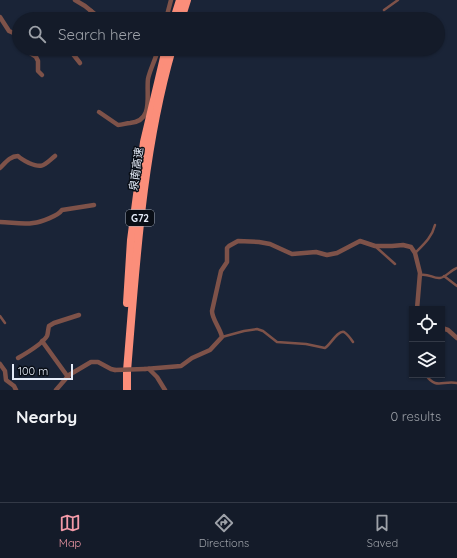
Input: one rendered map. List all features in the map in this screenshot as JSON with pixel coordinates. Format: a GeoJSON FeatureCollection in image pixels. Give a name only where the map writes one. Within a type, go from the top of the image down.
{"type":"FeatureCollection","features":[{"type":"Feature","properties":{"kind":"highway"},"geometry":{"type":"LineString","coordinates":[[176,12],[180,0]]}},
{"type":"Feature","properties":{"kind":"highway"},"geometry":{"type":"LineString","coordinates":[[183,12],[187,0]]}},
{"type":"Feature","properties":{"kind":"highway","name":"泉南高速"},"geometry":{"type":"LineString","coordinates":[[123,390],[122,367],[131,240],[144,142],[164,56]]}},
{"type":"Feature","properties":{"kind":"highway","name":"泉南高速"},"geometry":{"type":"LineString","coordinates":[[127,390],[126,371],[138,232],[150,145],[170,56]]}},
{"type":"Feature","properties":{"kind":"street"},"geometry":{"type":"LineString","coordinates":[[75,0],[91,11]]}},
{"type":"Feature","properties":{"kind":"street"},"geometry":{"type":"LineString","coordinates":[[168,12],[171,0]]}},
{"type":"Feature","properties":{"kind":"street"},"geometry":{"type":"LineString","coordinates":[[0,18],[9,31],[12,32]]}},
{"type":"Feature","properties":{"kind":"street"},"geometry":{"type":"LineString","coordinates":[[34,56],[38,61],[38,71],[42,75]]}},
{"type":"Feature","properties":{"kind":"street"},"geometry":{"type":"LineString","coordinates":[[75,56],[80,63]]}},
{"type":"Feature","properties":{"kind":"street"},"geometry":{"type":"LineString","coordinates":[[99,112],[118,125],[134,123],[142,120],[148,100],[148,78],[156,56]]}},
{"type":"Feature","properties":{"kind":"street"},"geometry":{"type":"LineString","coordinates":[[0,168],[14,156],[18,156],[22,160],[37,167],[41,167],[46,164],[55,156]]}},
{"type":"Feature","properties":{"kind":"street"},"geometry":{"type":"LineString","coordinates":[[0,222],[33,223],[59,215],[62,210],[94,205]]}},
{"type":"Feature","properties":{"kind":"street"},"geometry":{"type":"LineString","coordinates":[[56,390],[68,377],[91,362],[98,362],[115,370],[181,366],[192,358],[210,350],[222,337],[220,328],[212,313],[221,271],[227,262],[227,251],[229,246],[238,241],[259,242],[274,245],[292,254],[316,252],[327,255],[337,253],[360,241],[375,246],[407,245],[411,247],[415,253],[420,275],[417,306]]}},
{"type":"Feature","properties":{"kind":"street"},"geometry":{"type":"LineString","coordinates":[[18,358],[29,352],[47,336],[49,326],[54,323],[79,316]]}},
{"type":"Feature","properties":{"kind":"street"},"geometry":{"type":"LineString","coordinates":[[445,329],[457,338]]}},
{"type":"Feature","properties":{"kind":"street"},"geometry":{"type":"LineString","coordinates":[[42,341],[68,377]]}},
{"type":"Feature","properties":{"kind":"street"},"geometry":{"type":"LineString","coordinates":[[0,364],[5,371],[6,380],[14,386],[16,390]]}},
{"type":"Feature","properties":{"kind":"street"},"geometry":{"type":"LineString","coordinates":[[147,369],[157,377],[165,390]]}},
{"type":"Feature","properties":{"kind":"lane"},"geometry":{"type":"LineString","coordinates":[[384,10],[398,0]]}},
{"type":"Feature","properties":{"kind":"lane"},"geometry":{"type":"LineString","coordinates":[[415,253],[426,243],[433,232],[435,225]]}},
{"type":"Feature","properties":{"kind":"lane"},"geometry":{"type":"LineString","coordinates":[[375,246],[395,264]]}},
{"type":"Feature","properties":{"kind":"lane"},"geometry":{"type":"LineString","coordinates":[[420,275],[426,274],[437,278],[444,276],[451,270],[457,268]]}},
{"type":"Feature","properties":{"kind":"lane"},"geometry":{"type":"LineString","coordinates":[[444,276],[457,286]]}},
{"type":"Feature","properties":{"kind":"lane"},"geometry":{"type":"LineString","coordinates":[[0,316],[5,323]]}},
{"type":"Feature","properties":{"kind":"lane"},"geometry":{"type":"LineString","coordinates":[[222,337],[257,329],[277,342],[306,344],[325,348],[338,333],[345,332],[353,342]]}},
{"type":"Feature","properties":{"kind":"lane"},"geometry":{"type":"LineString","coordinates":[[429,378],[436,384],[457,383]]}}]}
